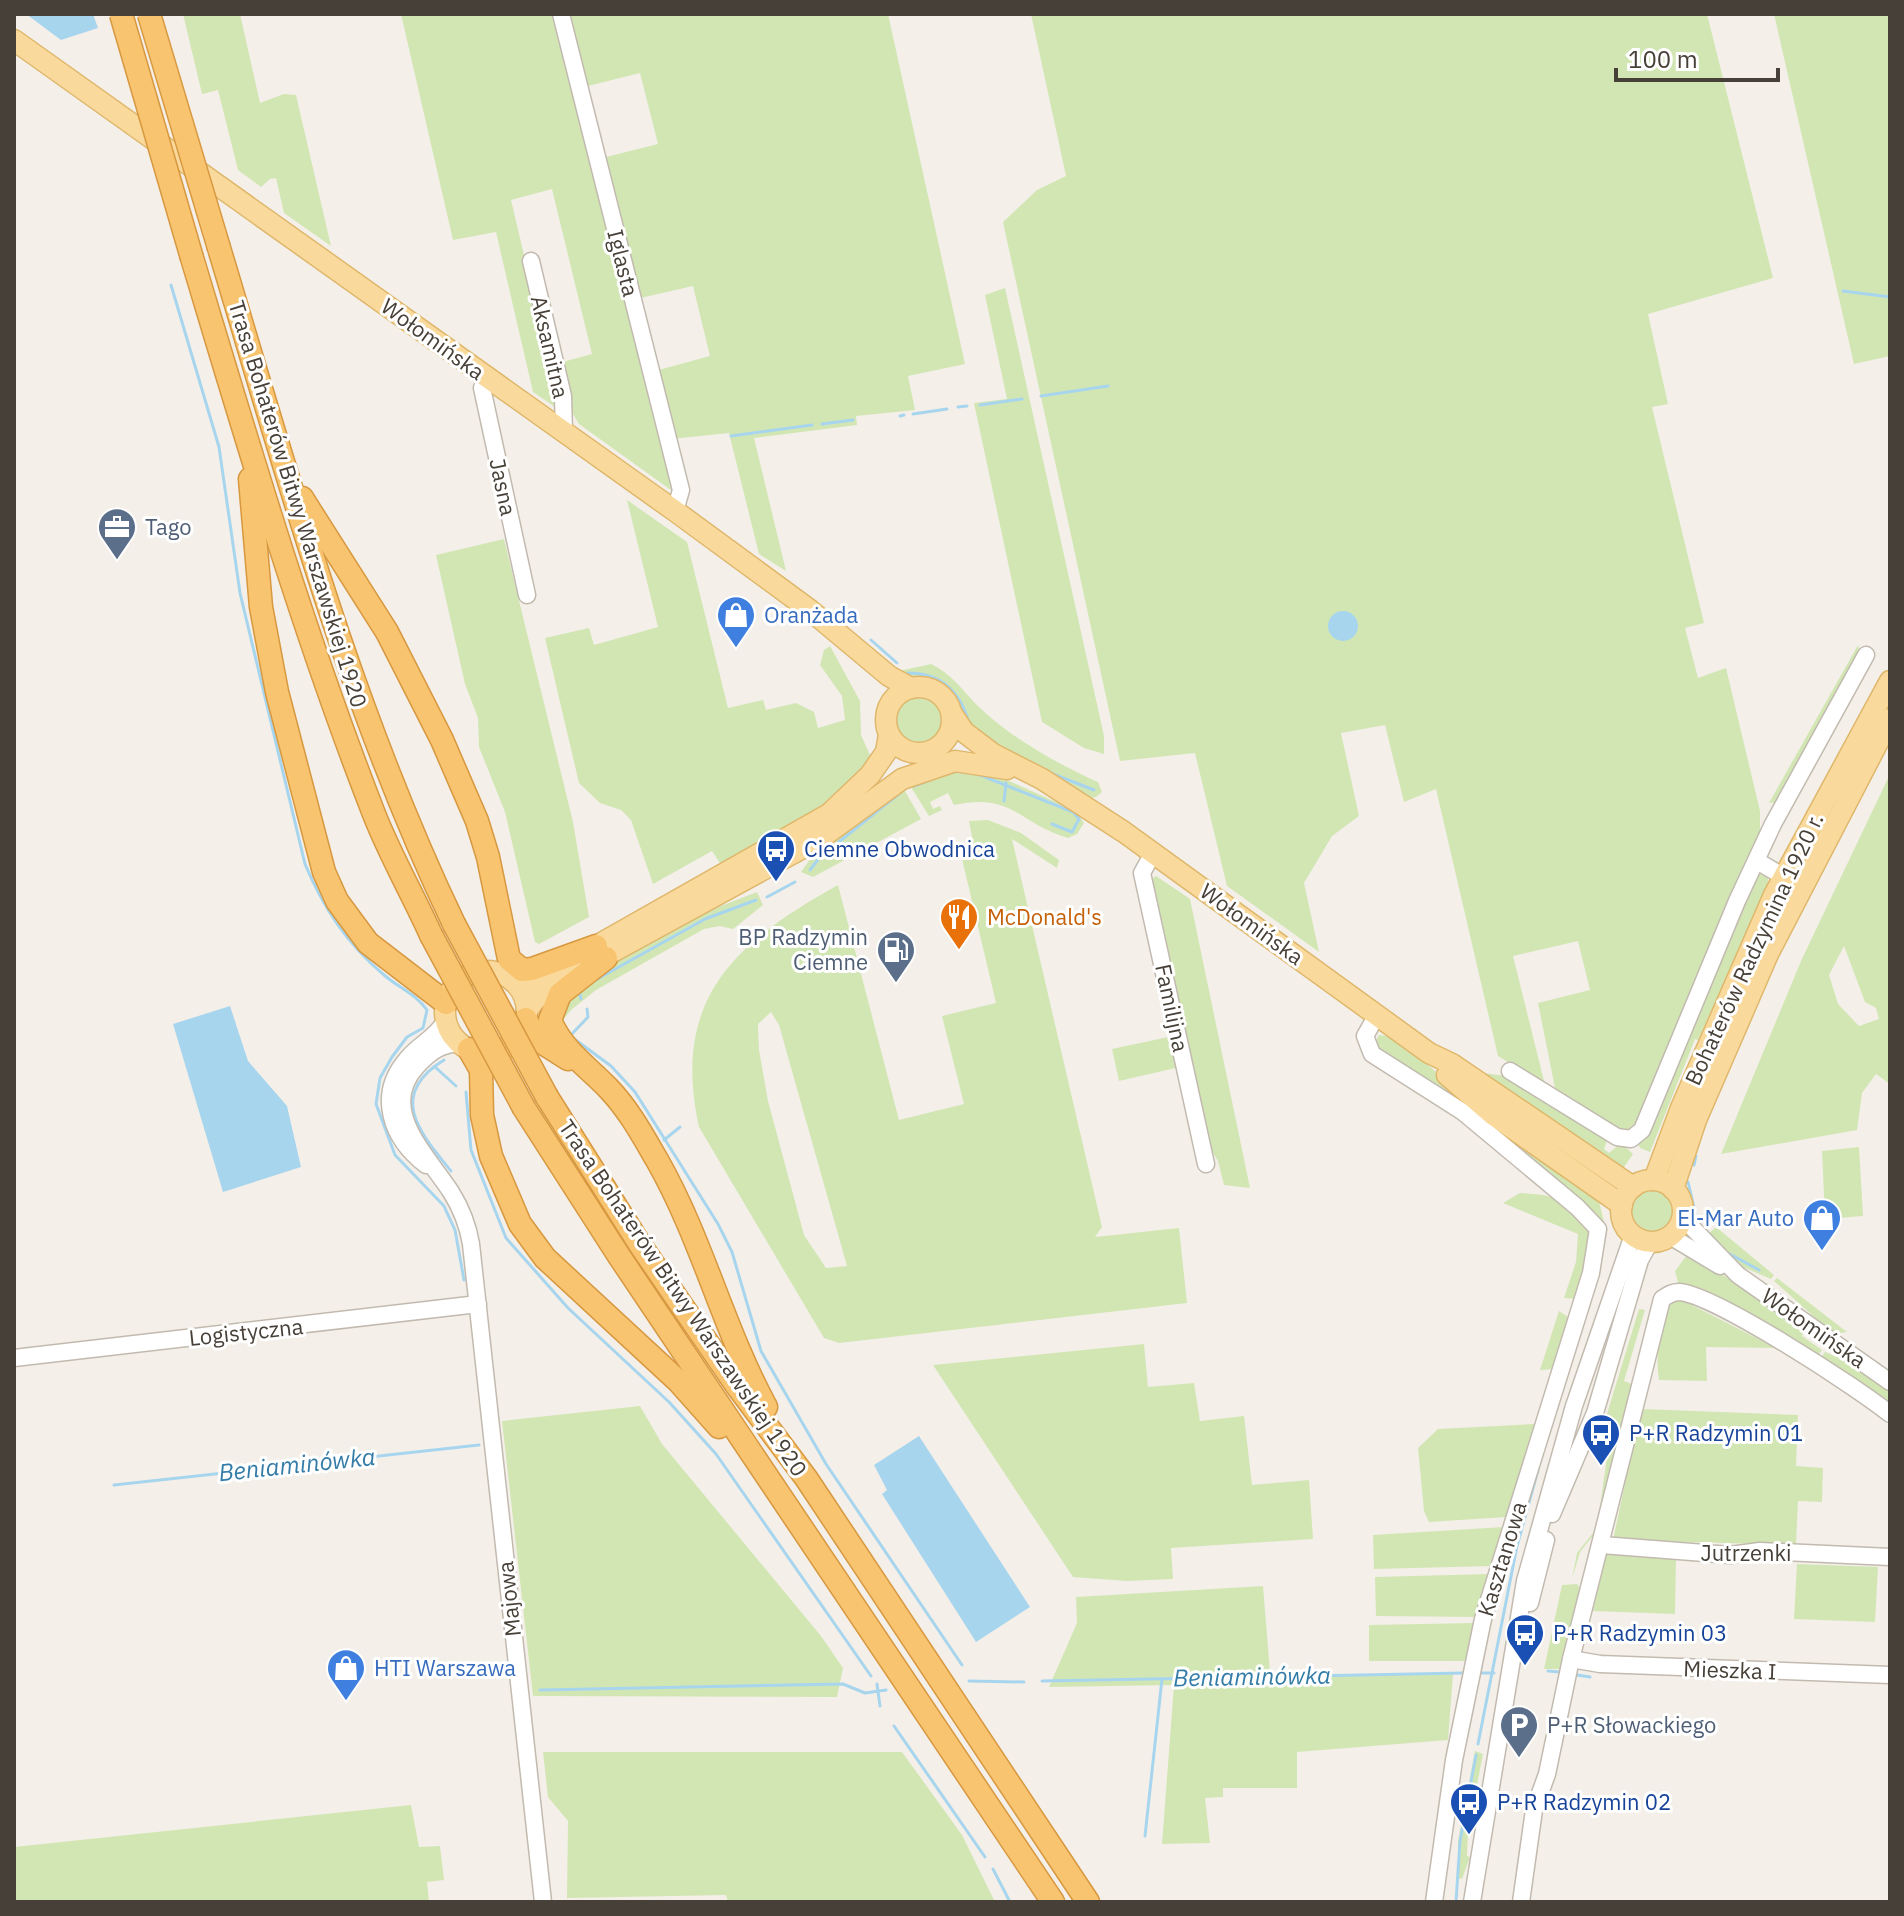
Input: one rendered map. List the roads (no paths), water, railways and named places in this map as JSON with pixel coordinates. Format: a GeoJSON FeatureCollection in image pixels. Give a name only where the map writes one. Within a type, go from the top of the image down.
{"type":"FeatureCollection","features":[{"type":"Feature","properties":{"kind":"highway","name":"Trasa Bohaterów Bitwy Warszawskiej 1920"},"geometry":{"type":"LineString","coordinates":[[121,14],[247,442],[303,616],[375,817],[431,935],[524,1108],[596,1222],[1053,1902]]}},
{"type":"Feature","properties":{"kind":"highway","name":"Trasa Bohaterów Bitwy Warszawskiej 1920"},"geometry":{"type":"LineString","coordinates":[[149,14],[326,606],[367,722],[454,924],[547,1097],[666,1282],[806,1478],[1088,1902]]}},
{"type":"Feature","properties":{"kind":"highway"},"geometry":{"type":"LineString","coordinates":[[247,442],[261,607],[280,704],[324,872],[337,901],[368,943],[446,1012]]}},
{"type":"Feature","properties":{"kind":"highway"},"geometry":{"type":"LineString","coordinates":[[287,473],[387,632],[442,740],[477,821],[497,901],[505,952],[522,970],[601,952]]}},
{"type":"Feature","properties":{"kind":"highway"},"geometry":{"type":"LineString","coordinates":[[497,901],[493,949],[510,979]]}},
{"type":"Feature","properties":{"kind":"highway"},"geometry":{"type":"LineString","coordinates":[[601,952],[560,994],[550,1020],[563,1044],[612,1092],[636,1125],[682,1207],[746,1367],[806,1478]]}},
{"type":"Feature","properties":{"kind":"highway"},"geometry":{"type":"LineString","coordinates":[[526,1015],[535,1038],[593,1074]]}},
{"type":"Feature","properties":{"kind":"highway"},"geometry":{"type":"LineString","coordinates":[[464,1046],[481,1070],[482,1115],[491,1156],[513,1212],[533,1243],[565,1277],[678,1381],[781,1497]]}},
{"type":"Feature","properties":{"kind":"main road","name":"Wołomińska"},"geometry":{"type":"LineString","coordinates":[[14,40],[675,511],[849,642],[889,676],[911,688]]}},
{"type":"Feature","properties":{"kind":"main road","name":"Wołomińska"},"geometry":{"type":"LineString","coordinates":[[849,642],[890,703]]}},
{"type":"Feature","properties":{"kind":"main road","name":"Bohaterów Radzymina 1920 r."},"geometry":{"type":"LineString","coordinates":[[1663,1184],[1716,1073],[1792,881],[1890,681]]}},
{"type":"Feature","properties":{"kind":"main road"},"geometry":{"type":"LineString","coordinates":[[889,735],[895,743],[913,753],[929,752],[943,743],[952,725],[952,714],[937,693],[911,688],[890,703],[886,719],[889,735],[886,752],[870,775],[829,814],[601,952],[542,992],[526,1015],[518,1037],[500,1050],[490,1052],[464,1046],[446,1012],[456,984],[473,973],[484,971],[532,982],[601,952],[821,838],[891,784],[946,762],[976,762],[1007,769]]}},
{"type":"Feature","properties":{"kind":"main road","name":"Wołomińska"},"geometry":{"type":"LineString","coordinates":[[952,714],[964,732],[993,754],[1073,798],[1429,1053],[1452,1064],[1633,1187]]}},
{"type":"Feature","properties":{"kind":"main road","name":"Bohaterów Radzymina 1920 r."},"geometry":{"type":"LineString","coordinates":[[1792,881],[1890,719]]}},
{"type":"Feature","properties":{"kind":"main road","name":"Wołomińska"},"geometry":{"type":"LineString","coordinates":[[943,743],[1073,798]]}},
{"type":"Feature","properties":{"kind":"main road"},"geometry":{"type":"LineString","coordinates":[[860,808],[893,768],[913,753]]}},
{"type":"Feature","properties":{"kind":"main road"},"geometry":{"type":"LineString","coordinates":[[510,979],[526,1015]]}},
{"type":"Feature","properties":{"kind":"main road","name":"Wołomińska"},"geometry":{"type":"LineString","coordinates":[[1429,1053],[1448,1076],[1492,1114],[1622,1205]]}},
{"type":"Feature","properties":{"kind":"main road"},"geometry":{"type":"LineString","coordinates":[[1663,1184],[1681,1201],[1682,1217],[1651,1238],[1624,1225],[1622,1205],[1633,1187],[1663,1184]]}},
{"type":"Feature","properties":{"kind":"street","name":"Iglasta"},"geometry":{"type":"LineString","coordinates":[[561,14],[681,490],[675,511]]}},
{"type":"Feature","properties":{"kind":"street","name":"Aksamitna"},"geometry":{"type":"LineString","coordinates":[[531,261],[563,396],[564,433]]}},
{"type":"Feature","properties":{"kind":"street","name":"Jasna"},"geometry":{"type":"LineString","coordinates":[[487,379],[482,388],[527,595]]}},
{"type":"Feature","properties":{"kind":"street"},"geometry":{"type":"LineString","coordinates":[[1510,1071],[1617,1137],[1635,1137],[1642,1130],[1757,861],[1866,655]]}},
{"type":"Feature","properties":{"kind":"street","name":"Familijna"},"geometry":{"type":"LineString","coordinates":[[1153,853],[1142,873],[1206,1164]]}},
{"type":"Feature","properties":{"kind":"street"},"geometry":{"type":"LineString","coordinates":[[1757,861],[1792,881]]}},
{"type":"Feature","properties":{"kind":"street"},"geometry":{"type":"LineString","coordinates":[[437,1174],[408,1152],[391,1121],[388,1106],[395,1076],[406,1059],[436,1035],[446,1012]]}},
{"type":"Feature","properties":{"kind":"street","name":"Kasztanowa"},"geometry":{"type":"LineString","coordinates":[[1377,1015],[1365,1036],[1372,1054],[1450,1102],[1598,1229],[1597,1251],[1483,1619],[1454,1760],[1434,1902]]}},
{"type":"Feature","properties":{"kind":"street","name":"Majowa"},"geometry":{"type":"LineString","coordinates":[[464,1046],[448,1044],[428,1056],[407,1078],[402,1111],[407,1127],[452,1193],[469,1231],[543,1902]]}},
{"type":"Feature","properties":{"kind":"street","name":"Wołomińska"},"geometry":{"type":"LineString","coordinates":[[1682,1217],[1738,1275],[1890,1382]]}},
{"type":"Feature","properties":{"kind":"street"},"geometry":{"type":"LineString","coordinates":[[1472,1902],[1525,1581],[1545,1500],[1651,1238]]}},
{"type":"Feature","properties":{"kind":"street","name":"Wołomińska"},"geometry":{"type":"LineString","coordinates":[[1651,1238],[1738,1275]]}},
{"type":"Feature","properties":{"kind":"street"},"geometry":{"type":"LineString","coordinates":[[1521,1902],[1529,1834],[1547,1774],[1571,1659],[1662,1299],[1676,1292],[1692,1295],[1781,1341],[1890,1414]]}},
{"type":"Feature","properties":{"kind":"street","name":"Logistyczna"},"geometry":{"type":"LineString","coordinates":[[14,1358],[478,1304]]}},
{"type":"Feature","properties":{"kind":"street","name":"Jutrzenki"},"geometry":{"type":"LineString","coordinates":[[1602,1545],[1730,1555],[1760,1551],[1890,1557]]}},
{"type":"Feature","properties":{"kind":"street","name":"Mieszka I"},"geometry":{"type":"LineString","coordinates":[[1571,1659],[1600,1664],[1890,1675]]}},
{"type":"Feature","properties":{"kind":"water"},"geometry":{"type":"Polygon","coordinates":[[[26,14],[93,14],[98,28],[61,40],[26,14]]]}},
{"type":"Feature","properties":{"kind":"water"},"geometry":{"type":"Polygon","coordinates":[[[1343,611],[1354,615],[1358,626],[1354,637],[1343,641],[1332,637],[1328,626],[1332,615],[1343,611]]]}},
{"type":"Feature","properties":{"kind":"water"},"geometry":{"type":"Polygon","coordinates":[[[230,1006],[248,1061],[287,1106],[301,1167],[223,1192],[173,1024],[230,1006]]]}},
{"type":"Feature","properties":{"kind":"water"},"geometry":{"type":"Polygon","coordinates":[[[919,1436],[1030,1607],[976,1642],[882,1494],[887,1490],[874,1465],[919,1436]]]}},
{"type":"Feature","properties":{"kind":"waterway"},"geometry":{"type":"LineString","coordinates":[[171,285],[219,447],[240,593],[305,864],[320,896],[348,938],[371,963],[427,1010],[423,1028],[407,1037],[380,1078],[376,1104],[395,1155],[444,1206],[455,1230],[464,1280]]}},
{"type":"Feature","properties":{"kind":"waterway"},"geometry":{"type":"LineString","coordinates":[[1843,291],[1890,297]]}},
{"type":"Feature","properties":{"kind":"waterway"},"geometry":{"type":"LineString","coordinates":[[1041,396],[1108,386]]}},
{"type":"Feature","properties":{"kind":"waterway"},"geometry":{"type":"LineString","coordinates":[[980,405],[1022,399]]}},
{"type":"Feature","properties":{"kind":"waterway"},"geometry":{"type":"LineString","coordinates":[[958,407],[967,406]]}},
{"type":"Feature","properties":{"kind":"waterway"},"geometry":{"type":"LineString","coordinates":[[913,414],[947,409]]}},
{"type":"Feature","properties":{"kind":"waterway"},"geometry":{"type":"LineString","coordinates":[[900,416],[904,415]]}},
{"type":"Feature","properties":{"kind":"waterway"},"geometry":{"type":"LineString","coordinates":[[822,424],[853,420]]}},
{"type":"Feature","properties":{"kind":"waterway"},"geometry":{"type":"LineString","coordinates":[[731,436],[812,425]]}},
{"type":"Feature","properties":{"kind":"waterway"},"geometry":{"type":"LineString","coordinates":[[871,640],[897,663]]}},
{"type":"Feature","properties":{"kind":"waterway"},"geometry":{"type":"LineString","coordinates":[[908,673],[930,676],[948,686],[960,702],[969,723]]}},
{"type":"Feature","properties":{"kind":"waterway"},"geometry":{"type":"LineString","coordinates":[[1053,774],[1094,790]]}},
{"type":"Feature","properties":{"kind":"waterway"},"geometry":{"type":"LineString","coordinates":[[980,775],[1073,812],[1079,819],[1072,832],[1052,824]]}},
{"type":"Feature","properties":{"kind":"waterway"},"geometry":{"type":"LineString","coordinates":[[914,786],[927,781]]}},
{"type":"Feature","properties":{"kind":"waterway"},"geometry":{"type":"LineString","coordinates":[[1004,801],[1006,783]]}},
{"type":"Feature","properties":{"kind":"waterway"},"geometry":{"type":"LineString","coordinates":[[810,870],[820,857],[900,793]]}},
{"type":"Feature","properties":{"kind":"waterway"},"geometry":{"type":"LineString","coordinates":[[767,897],[795,882]]}},
{"type":"Feature","properties":{"kind":"waterway"},"geometry":{"type":"LineString","coordinates":[[592,982],[705,919],[756,900]]}},
{"type":"Feature","properties":{"kind":"waterway"},"geometry":{"type":"LineString","coordinates":[[579,991],[581,999]]}},
{"type":"Feature","properties":{"kind":"waterway"},"geometry":{"type":"LineString","coordinates":[[587,1009],[588,1017],[571,1035],[611,1066],[635,1092],[718,1224],[732,1252],[761,1351],[826,1464],[962,1665]]}},
{"type":"Feature","properties":{"kind":"waterway"},"geometry":{"type":"LineString","coordinates":[[444,1060],[427,1073],[417,1087],[413,1100],[414,1114],[420,1128],[451,1171]]}},
{"type":"Feature","properties":{"kind":"waterway"},"geometry":{"type":"LineString","coordinates":[[435,1067],[456,1086]]}},
{"type":"Feature","properties":{"kind":"waterway"},"geometry":{"type":"LineString","coordinates":[[466,1092],[471,1150],[506,1238],[568,1308],[669,1402],[716,1454],[871,1676]]}},
{"type":"Feature","properties":{"kind":"waterway"},"geometry":{"type":"LineString","coordinates":[[664,1140],[680,1127]]}},
{"type":"Feature","properties":{"kind":"waterway"},"geometry":{"type":"LineString","coordinates":[[1694,1165],[1696,1156]]}},
{"type":"Feature","properties":{"kind":"waterway"},"geometry":{"type":"LineString","coordinates":[[1688,1182],[1697,1220]]}},
{"type":"Feature","properties":{"kind":"waterway"},"geometry":{"type":"LineString","coordinates":[[1728,1253],[1759,1270]]}},
{"type":"Feature","properties":{"kind":"waterway","name":"Beniaminówka"},"geometry":{"type":"LineString","coordinates":[[114,1485],[479,1445]]}},
{"type":"Feature","properties":{"kind":"waterway"},"geometry":{"type":"LineString","coordinates":[[1478,1744],[1517,1546],[1538,1470]]}},
{"type":"Feature","properties":{"kind":"waterway","name":"Beniaminówka"},"geometry":{"type":"LineString","coordinates":[[1548,1671],[1560,1672]]}},
{"type":"Feature","properties":{"kind":"waterway","name":"Beniaminówka"},"geometry":{"type":"LineString","coordinates":[[1042,1681],[1463,1673]]}},
{"type":"Feature","properties":{"kind":"waterway","name":"Beniaminówka"},"geometry":{"type":"LineString","coordinates":[[1479,1673],[1494,1673]]}},
{"type":"Feature","properties":{"kind":"waterway","name":"Beniaminówka"},"geometry":{"type":"LineString","coordinates":[[1577,1675],[1590,1677]]}},
{"type":"Feature","properties":{"kind":"waterway"},"geometry":{"type":"LineString","coordinates":[[1145,1836],[1162,1679]]}},
{"type":"Feature","properties":{"kind":"waterway","name":"Beniaminówka"},"geometry":{"type":"LineString","coordinates":[[969,1681],[1024,1682]]}},
{"type":"Feature","properties":{"kind":"waterway","name":"Beniaminówka"},"geometry":{"type":"LineString","coordinates":[[540,1690],[843,1684],[865,1693],[886,1690]]}},
{"type":"Feature","properties":{"kind":"waterway","name":"Beniaminówka"},"geometry":{"type":"LineString","coordinates":[[877,1684],[880,1706]]}},
{"type":"Feature","properties":{"kind":"waterway"},"geometry":{"type":"LineString","coordinates":[[894,1726],[985,1857]]}},
{"type":"Feature","properties":{"kind":"waterway"},"geometry":{"type":"LineString","coordinates":[[1456,1902],[1460,1841],[1476,1755]]}},
{"type":"Feature","properties":{"kind":"waterway"},"geometry":{"type":"LineString","coordinates":[[993,1869],[1010,1902]]}},
{"type":"Feature","properties":{"kind":"place","name":"Tago"},"geometry":{"type":"Point","coordinates":[117,561]}},
{"type":"Feature","properties":{"kind":"place","name":"Oranżada"},"geometry":{"type":"Point","coordinates":[736,649]}},
{"type":"Feature","properties":{"kind":"place","name":"Ciemne Obwodnica"},"geometry":{"type":"Point","coordinates":[776,883]}},
{"type":"Feature","properties":{"kind":"place","name":"McDonald's"},"geometry":{"type":"Point","coordinates":[959,951]}},
{"type":"Feature","properties":{"kind":"place","name":"BP Radzymin Ciemne"},"geometry":{"type":"Point","coordinates":[896,984]}},
{"type":"Feature","properties":{"kind":"place","name":"El-Mar Auto"},"geometry":{"type":"Point","coordinates":[1822,1252]}},
{"type":"Feature","properties":{"kind":"place","name":"P+R Radzymin 01"},"geometry":{"type":"Point","coordinates":[1601,1467]}},
{"type":"Feature","properties":{"kind":"place","name":"P+R Radzymin 03"},"geometry":{"type":"Point","coordinates":[1525,1667]}},
{"type":"Feature","properties":{"kind":"place","name":"HTI Warszawa"},"geometry":{"type":"Point","coordinates":[346,1702]}},
{"type":"Feature","properties":{"kind":"place","name":"P+R Słowackiego"},"geometry":{"type":"Point","coordinates":[1519,1759]}},
{"type":"Feature","properties":{"kind":"place","name":"P+R Radzymin 02"},"geometry":{"type":"Point","coordinates":[1469,1836]}}]}
